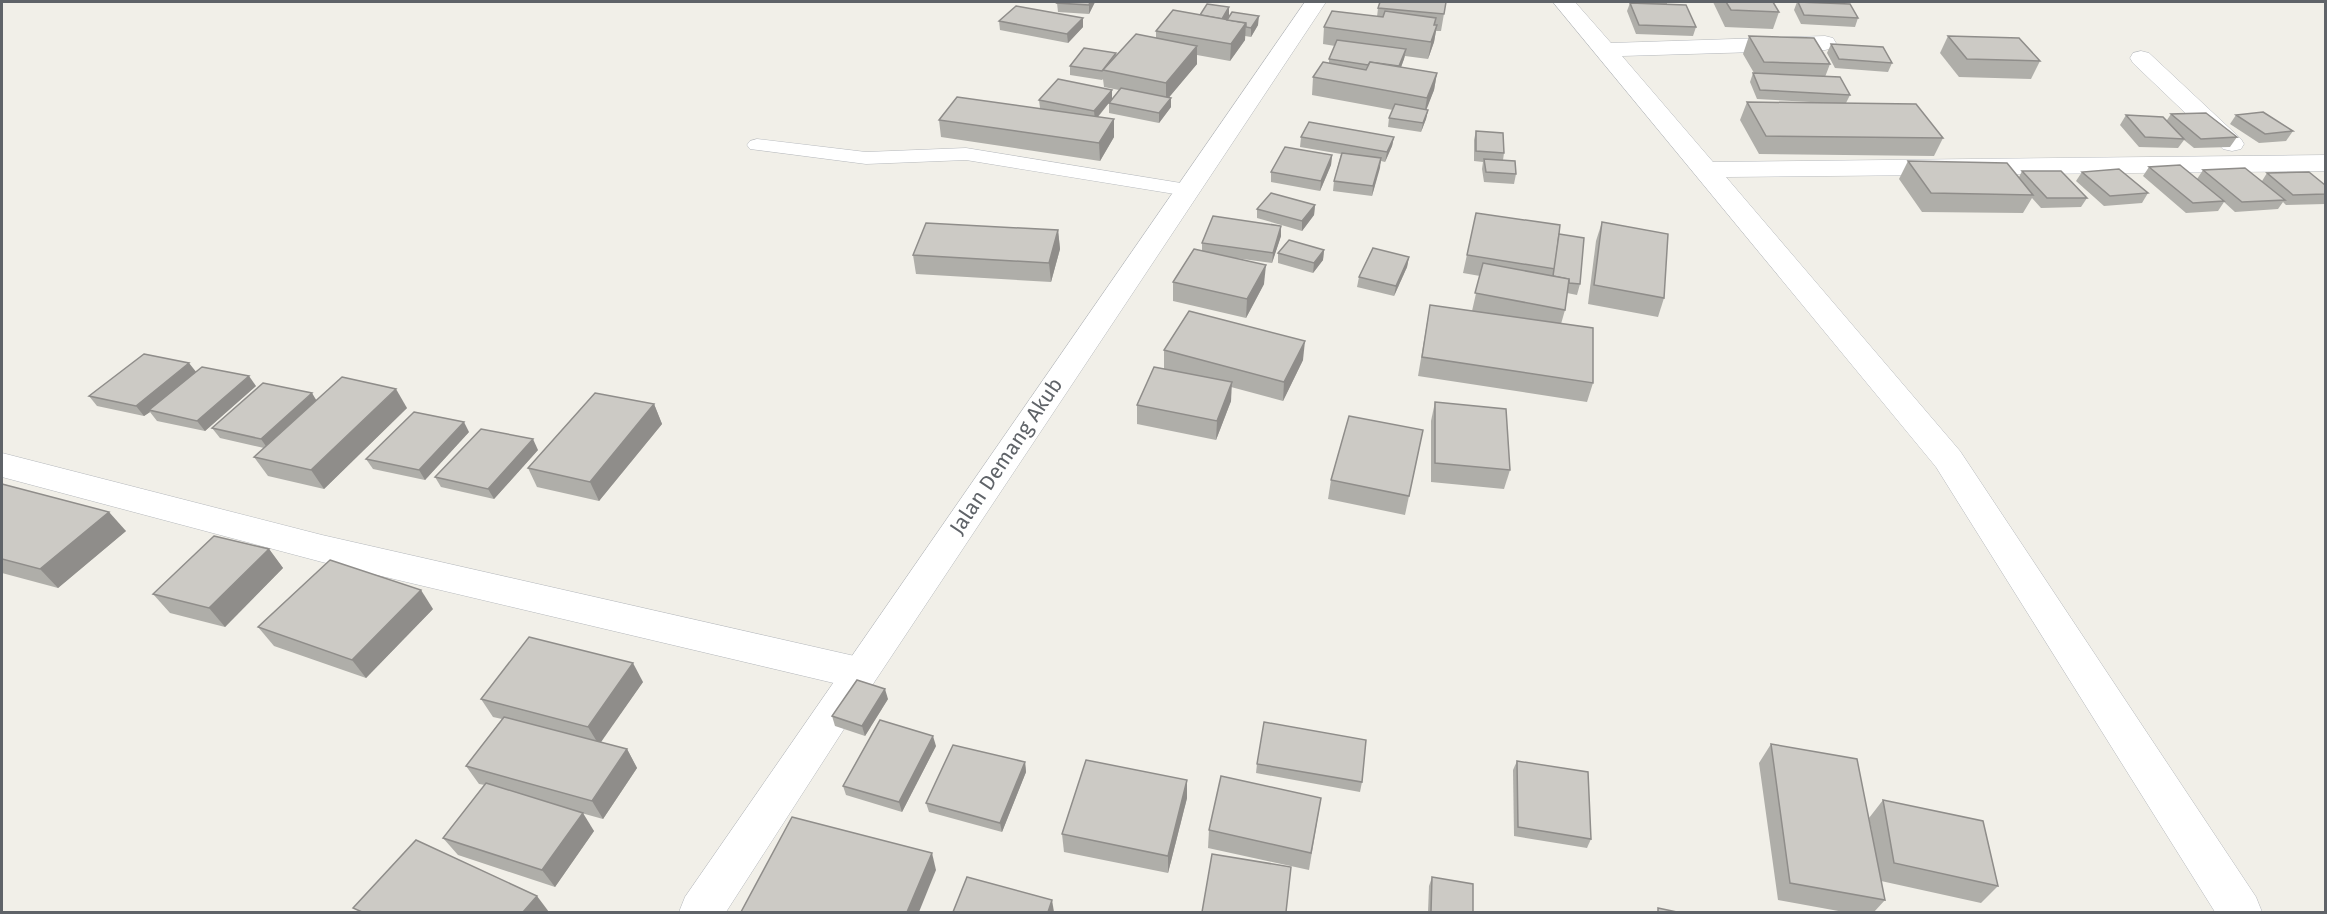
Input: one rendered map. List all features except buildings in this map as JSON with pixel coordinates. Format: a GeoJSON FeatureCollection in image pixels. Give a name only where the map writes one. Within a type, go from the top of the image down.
{"type":"FeatureCollection","features":[{"type":"Feature","properties":{"kind":"street","name":"Jalan Demang Akub"},"geometry":{"type":"LineString","coordinates":[[701,912],[859,673],[1315,2]]}},
{"type":"Feature","properties":{"kind":"street"},"geometry":{"type":"LineString","coordinates":[[1564,2],[1948,459],[2240,912]]}},
{"type":"Feature","properties":{"kind":"street"},"geometry":{"type":"LineString","coordinates":[[1605,50],[1824,43]]}},
{"type":"Feature","properties":{"kind":"street"},"geometry":{"type":"LineString","coordinates":[[2141,58],[2253,164]]}},
{"type":"Feature","properties":{"kind":"street"},"geometry":{"type":"LineString","coordinates":[[1707,170],[2325,163]]}},
{"type":"Feature","properties":{"kind":"street"},"geometry":{"type":"LineString","coordinates":[[2,465],[158,508],[465,585],[859,673]]}},
{"type":"Feature","properties":{"kind":"lane"},"geometry":{"type":"LineString","coordinates":[[757,146],[866,158],[966,154],[1187,190]]}}]}
